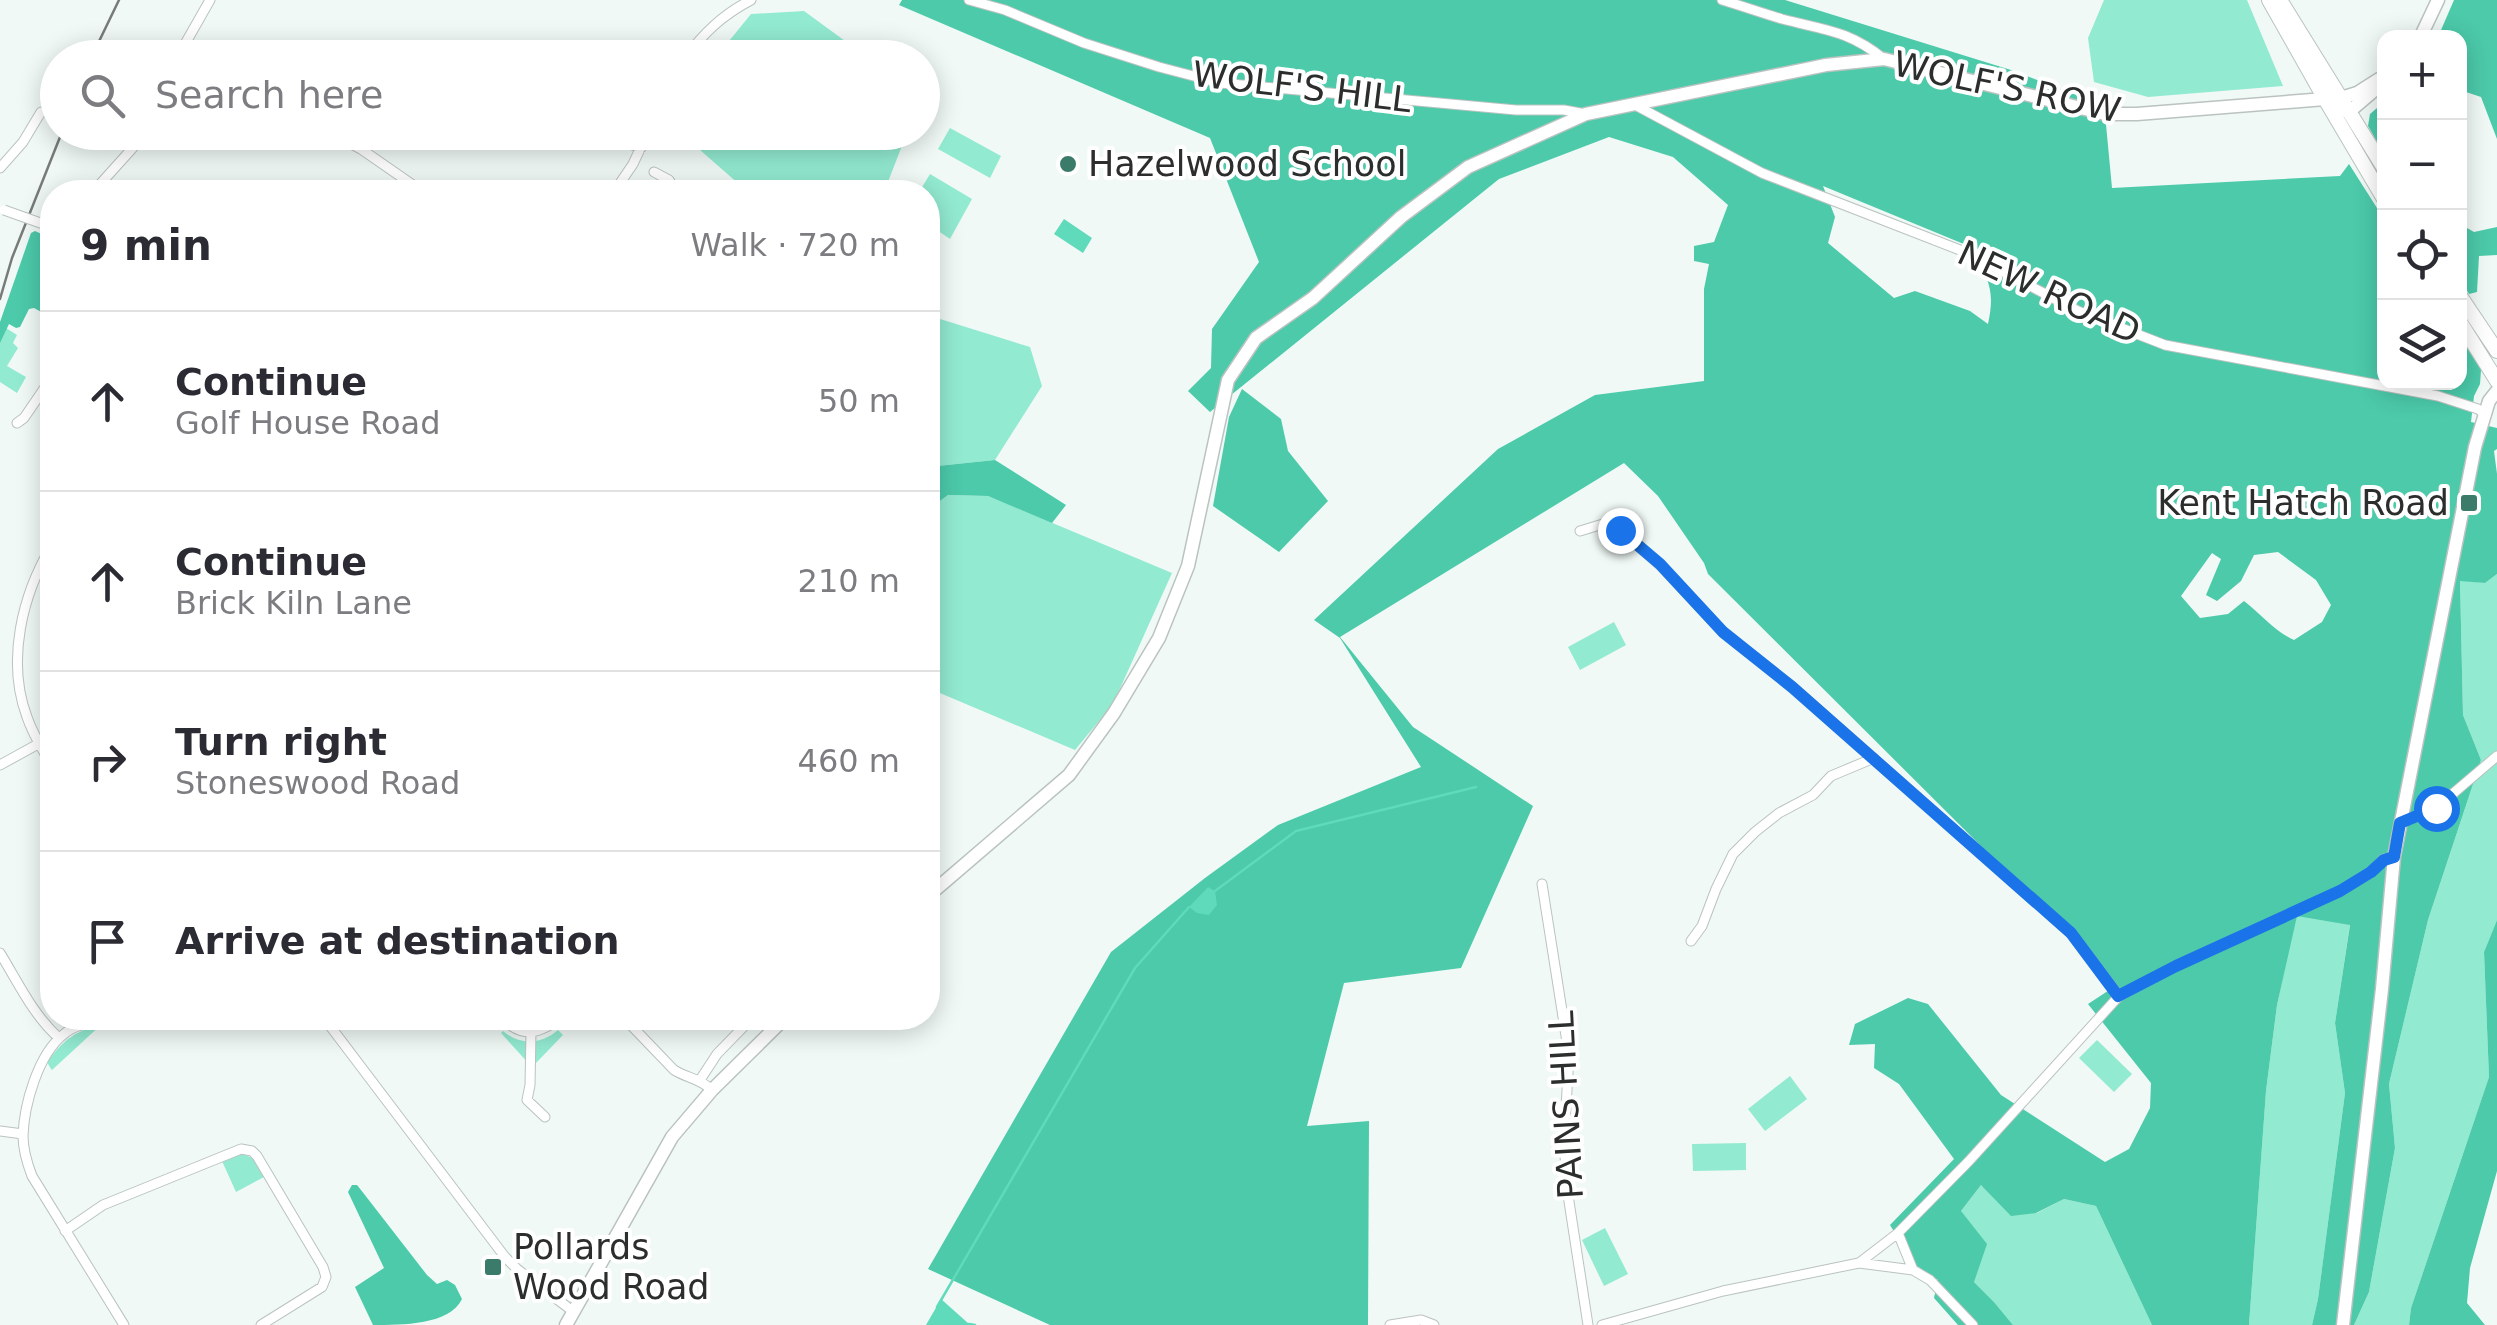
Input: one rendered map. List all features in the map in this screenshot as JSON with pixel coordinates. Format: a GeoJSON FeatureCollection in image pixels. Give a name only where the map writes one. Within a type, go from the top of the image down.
{"type":"FeatureCollection","features":[{"type":"Feature","properties":{"kind":"main road"},"geometry":{"type":"LineString","coordinates":[[2269,0],[2332,102],[2350,111],[2377,156]]}},
{"type":"Feature","properties":{"kind":"main road"},"geometry":{"type":"LineString","coordinates":[[2280,0],[2377,186]]}},
{"type":"Feature","properties":{"kind":"main road"},"geometry":{"type":"LineString","coordinates":[[2463,300],[2497,351]]}},
{"type":"Feature","properties":{"kind":"main road"},"geometry":{"type":"LineString","coordinates":[[2467,333],[2497,381]]}},
{"type":"Feature","properties":{"kind":"street"},"geometry":{"type":"LineString","coordinates":[[187,40],[210,0]]}},
{"type":"Feature","properties":{"kind":"street"},"geometry":{"type":"LineString","coordinates":[[699,40],[738,3],[751,0]]}},
{"type":"Feature","properties":{"kind":"street","name":"WOLF'S HILL"},"geometry":{"type":"LineString","coordinates":[[969,0],[1158,67],[1220,83],[1586,114]]}},
{"type":"Feature","properties":{"kind":"street"},"geometry":{"type":"LineString","coordinates":[[1722,0],[1839,32],[1865,44],[1884,59]]}},
{"type":"Feature","properties":{"kind":"street"},"geometry":{"type":"LineString","coordinates":[[2424,30],[2438,0]]}},
{"type":"Feature","properties":{"kind":"street","name":"WOLF'S ROW"},"geometry":{"type":"LineString","coordinates":[[940,886],[1069,776],[1114,713],[1159,638],[1188,566],[1228,380],[1256,338],[1313,298],[1401,217],[1468,167],[1586,114],[1826,64],[1884,59],[2105,114],[2332,102]]}},
{"type":"Feature","properties":{"kind":"street"},"geometry":{"type":"LineString","coordinates":[[2332,102],[2377,82]]}},
{"type":"Feature","properties":{"kind":"street"},"geometry":{"type":"LineString","coordinates":[[2350,111],[2377,86]]}},
{"type":"Feature","properties":{"kind":"street","name":"NEW ROAD"},"geometry":{"type":"LineString","coordinates":[[1632,104],[1762,173],[1965,252],[2078,311],[2165,345],[2438,396],[2492,412]]}},
{"type":"Feature","properties":{"kind":"street"},"geometry":{"type":"LineString","coordinates":[[0,168],[24,142],[40,114]]}},
{"type":"Feature","properties":{"kind":"street"},"geometry":{"type":"LineString","coordinates":[[104,180],[131,150]]}},
{"type":"Feature","properties":{"kind":"street"},"geometry":{"type":"LineString","coordinates":[[361,150],[405,180]]}},
{"type":"Feature","properties":{"kind":"street"},"geometry":{"type":"LineString","coordinates":[[621,180],[639,150]]}},
{"type":"Feature","properties":{"kind":"street"},"geometry":{"type":"LineString","coordinates":[[654,172],[668,180]]}},
{"type":"Feature","properties":{"kind":"street"},"geometry":{"type":"LineString","coordinates":[[2,210],[40,223]]}},
{"type":"Feature","properties":{"kind":"street"},"geometry":{"type":"LineString","coordinates":[[2343,1325],[2394,857],[2475,448],[2492,412],[2489,401],[2497,391]]}},
{"type":"Feature","properties":{"kind":"street"},"geometry":{"type":"LineString","coordinates":[[17,423],[40,395]]}},
{"type":"Feature","properties":{"kind":"street"},"geometry":{"type":"LineString","coordinates":[[1580,532],[1603,524],[1620,530],[1660,564],[1723,632],[1792,687],[2071,933],[2118,996]]}},
{"type":"Feature","properties":{"kind":"street"},"geometry":{"type":"LineString","coordinates":[[0,766],[40,744],[21,697],[17,656],[30,593],[40,567]]}},
{"type":"Feature","properties":{"kind":"street"},"geometry":{"type":"LineString","coordinates":[[2400,823],[2436,808],[2497,756]]}},
{"type":"Feature","properties":{"kind":"street"},"geometry":{"type":"LineString","coordinates":[[1691,941],[1702,926],[1734,854],[1755,832],[1812,795],[1830,776],[1874,758]]}},
{"type":"Feature","properties":{"kind":"street"},"geometry":{"type":"LineString","coordinates":[[1859,1263],[1898,1233],[1969,1162],[2118,996],[2340,891],[2394,857]]}},
{"type":"Feature","properties":{"kind":"street","name":"PAINS HILL"},"geometry":{"type":"LineString","coordinates":[[1542,884],[1569,1055],[1564,1144],[1588,1325]]}},
{"type":"Feature","properties":{"kind":"street"},"geometry":{"type":"LineString","coordinates":[[0,953],[40,1018]]}},
{"type":"Feature","properties":{"kind":"street"},"geometry":{"type":"LineString","coordinates":[[51,1030],[59,1038]]}},
{"type":"Feature","properties":{"kind":"street"},"geometry":{"type":"LineString","coordinates":[[69,1030],[59,1038],[38,1069],[23,1134],[26,1161],[124,1325]]}},
{"type":"Feature","properties":{"kind":"street"},"geometry":{"type":"LineString","coordinates":[[333,1030],[505,1257],[574,1312]]}},
{"type":"Feature","properties":{"kind":"street"},"geometry":{"type":"LineString","coordinates":[[524,1030],[541,1030]]}},
{"type":"Feature","properties":{"kind":"street"},"geometry":{"type":"LineString","coordinates":[[636,1030],[674,1070],[700,1080],[712,1090]]}},
{"type":"Feature","properties":{"kind":"street"},"geometry":{"type":"LineString","coordinates":[[700,1080],[717,1054],[740,1030]]}},
{"type":"Feature","properties":{"kind":"street"},"geometry":{"type":"LineString","coordinates":[[566,1325],[662,1153],[712,1090],[773,1030]]}},
{"type":"Feature","properties":{"kind":"street"},"geometry":{"type":"LineString","coordinates":[[531,1032],[528,1100],[545,1117]]}},
{"type":"Feature","properties":{"kind":"street"},"geometry":{"type":"LineString","coordinates":[[0,1131],[23,1134]]}},
{"type":"Feature","properties":{"kind":"street"},"geometry":{"type":"LineString","coordinates":[[65,1230],[112,1201],[241,1149],[252,1151],[324,1267],[326,1277],[322,1287],[260,1325]]}},
{"type":"Feature","properties":{"kind":"street"},"geometry":{"type":"LineString","coordinates":[[1898,1233],[1912,1270]]}},
{"type":"Feature","properties":{"kind":"street"},"geometry":{"type":"LineString","coordinates":[[1602,1325],[1724,1291],[1859,1263],[1912,1270],[1930,1280],[1973,1325]]}},
{"type":"Feature","properties":{"kind":"street"},"geometry":{"type":"LineString","coordinates":[[1390,1325],[1421,1320],[1434,1325]]}},
{"type":"Feature","properties":{"kind":"shaded area"},"geometry":{"type":"Polygon","coordinates":[[[902,0],[1785,0],[2011,70],[2079,96],[2105,114],[2112,188],[2340,176],[2349,164],[2377,208],[2377,390],[2467,390],[2467,348],[2481,370],[2471,422],[2497,428],[2497,574],[2485,583],[2460,581],[2463,715],[2481,760],[2428,920],[2389,1084],[2395,1148],[2369,1292],[2354,1325],[2312,1325],[2345,1093],[2335,1023],[2350,925],[2297,916],[2277,1005],[2266,1091],[2249,1325],[2152,1325],[2096,1206],[2064,1199],[2036,1213],[2011,1216],[1981,1185],[1961,1211],[1987,1244],[1974,1282],[2013,1325],[1958,1325],[1934,1298],[1938,1280],[1914,1264],[1890,1225],[1954,1159],[1899,1084],[1874,1068],[1875,1044],[1849,1045],[1855,1024],[1908,998],[1928,1004],[2001,1095],[2105,1162],[2129,1149],[2150,1108],[2151,1083],[2088,1004],[2117,985],[2067,924],[1995,860],[1708,574],[1658,496],[1624,463],[1340,637],[1413,727],[1533,806],[1461,968],[1344,983],[1307,1126],[1369,1121],[1368,1325],[1050,1325],[928,1269],[1111,952],[1278,825],[1421,767],[1340,638],[1314,620],[1498,449],[1595,395],[1704,381],[1704,289],[1709,264],[1694,261],[1694,246],[1714,242],[1728,205],[1673,157],[1609,137],[1499,179],[1210,412],[1188,391],[1211,368],[1212,329],[1259,262],[1210,138],[899,5],[902,0]],[[1823,186],[1835,217],[1828,243],[1894,298],[1915,291],[1970,311],[1988,324],[1990,292],[1971,247],[1823,186]],[[2278,552],[2254,555],[2241,581],[2217,601],[2206,595],[2221,559],[2212,553],[2181,596],[2200,618],[2228,614],[2244,601],[2294,640],[2322,622],[2331,605],[2316,580],[2278,552]]]}},
{"type":"Feature","properties":{"kind":"shaded area"},"geometry":{"type":"Polygon","coordinates":[[[2104,0],[2247,0],[2283,86],[2148,97],[2094,82],[2088,38],[2104,0]]]}},
{"type":"Feature","properties":{"kind":"shaded area"},"geometry":{"type":"Polygon","coordinates":[[[2454,0],[2497,0],[2497,139],[2481,97],[2467,92],[2467,30],[2441,30],[2454,0]]]}},
{"type":"Feature","properties":{"kind":"shaded area"},"geometry":{"type":"Polygon","coordinates":[[[804,11],[844,40],[730,40],[751,14],[804,11]]]}},
{"type":"Feature","properties":{"kind":"shaded area"},"geometry":{"type":"Polygon","coordinates":[[[2377,108],[2377,142],[2368,126],[2370,114],[2377,108]]]}},
{"type":"Feature","properties":{"kind":"shaded area"},"geometry":{"type":"Polygon","coordinates":[[[950,128],[1001,156],[990,178],[940,150],[950,128]]]}},
{"type":"Feature","properties":{"kind":"shaded area"},"geometry":{"type":"Polygon","coordinates":[[[700,150],[900,150],[889,180],[734,180],[700,150]]]}},
{"type":"Feature","properties":{"kind":"shaded area"},"geometry":{"type":"Polygon","coordinates":[[[930,174],[972,199],[950,239],[940,232],[940,180],[926,180],[930,174]]]}},
{"type":"Feature","properties":{"kind":"shaded area"},"geometry":{"type":"Polygon","coordinates":[[[1064,219],[1092,238],[1083,253],[1054,234],[1064,219]]]}},
{"type":"Feature","properties":{"kind":"shaded area"},"geometry":{"type":"Polygon","coordinates":[[[2497,227],[2497,255],[2479,256],[2477,292],[2469,294],[2467,228],[2474,232],[2497,227]]]}},
{"type":"Feature","properties":{"kind":"shaded area"},"geometry":{"type":"Polygon","coordinates":[[[31,233],[40,233],[40,311],[29,309],[20,327],[9,324],[0,343],[0,322],[31,233]]]}},
{"type":"Feature","properties":{"kind":"shaded area"},"geometry":{"type":"Polygon","coordinates":[[[940,319],[1030,347],[1042,386],[995,460],[940,466],[940,319]]]}},
{"type":"Feature","properties":{"kind":"shaded area"},"geometry":{"type":"Polygon","coordinates":[[[6,328],[17,335],[13,343],[18,348],[7,366],[26,377],[17,393],[0,382],[0,335],[6,328]]]}},
{"type":"Feature","properties":{"kind":"shaded area"},"geometry":{"type":"Polygon","coordinates":[[[1242,389],[1281,419],[1288,451],[1328,501],[1279,552],[1213,506],[1229,417],[1242,389]]]}},
{"type":"Feature","properties":{"kind":"shaded area"},"geometry":{"type":"Polygon","coordinates":[[[995,460],[1066,505],[1052,523],[988,496],[948,495],[940,501],[940,466],[995,460]]]}},
{"type":"Feature","properties":{"kind":"shaded area"},"geometry":{"type":"Polygon","coordinates":[[[948,495],[988,496],[1172,573],[1113,704],[1075,750],[940,693],[940,501],[948,495]]]}},
{"type":"Feature","properties":{"kind":"shaded area"},"geometry":{"type":"Polygon","coordinates":[[[2497,574],[2497,920],[2484,952],[2489,1077],[2411,1308],[2409,1325],[2354,1325],[2369,1292],[2395,1148],[2389,1084],[2428,920],[2481,760],[2463,715],[2460,580],[2485,583],[2497,574]]]}},
{"type":"Feature","properties":{"kind":"shaded area"},"geometry":{"type":"Polygon","coordinates":[[[1614,622],[1626,645],[1580,670],[1568,647],[1614,622]]]}},
{"type":"Feature","properties":{"kind":"shaded area"},"geometry":{"type":"Polygon","coordinates":[[[1208,887],[1215,891],[1217,905],[1209,915],[1197,913],[1189,907],[1208,887]]]}},
{"type":"Feature","properties":{"kind":"shaded area"},"geometry":{"type":"Polygon","coordinates":[[[2296,915],[2350,924],[2335,1023],[2345,1093],[2312,1325],[2249,1325],[2266,1091],[2277,1005],[2296,915]]]}},
{"type":"Feature","properties":{"kind":"shaded area"},"geometry":{"type":"Polygon","coordinates":[[[2497,920],[2497,1171],[2470,1268],[2467,1303],[2485,1325],[2409,1325],[2411,1308],[2489,1077],[2484,952],[2497,920]]]}},
{"type":"Feature","properties":{"kind":"shaded area"},"geometry":{"type":"Polygon","coordinates":[[[95,1030],[52,1070],[47,1062],[65,1041],[78,1033],[95,1030]]]}},
{"type":"Feature","properties":{"kind":"shaded area"},"geometry":{"type":"Polygon","coordinates":[[[558,1030],[563,1035],[530,1065],[501,1033],[531,1041],[558,1030]]]}},
{"type":"Feature","properties":{"kind":"shaded area"},"geometry":{"type":"Polygon","coordinates":[[[2097,1040],[2132,1074],[2114,1092],[2079,1058],[2097,1040]]]}},
{"type":"Feature","properties":{"kind":"shaded area"},"geometry":{"type":"Polygon","coordinates":[[[1790,1076],[1807,1099],[1765,1131],[1748,1109],[1790,1076]]]}},
{"type":"Feature","properties":{"kind":"shaded area"},"geometry":{"type":"Polygon","coordinates":[[[1746,1143],[1746,1170],[1693,1171],[1692,1144],[1746,1143]]]}},
{"type":"Feature","properties":{"kind":"shaded area"},"geometry":{"type":"Polygon","coordinates":[[[242,1154],[253,1158],[264,1177],[236,1192],[222,1161],[242,1154]]]}},
{"type":"Feature","properties":{"kind":"shaded area"},"geometry":{"type":"Polygon","coordinates":[[[352,1185],[357,1185],[427,1275],[437,1284],[447,1280],[455,1285],[462,1299],[456,1308],[424,1322],[373,1325],[355,1287],[384,1268],[348,1192],[352,1185]]]}},
{"type":"Feature","properties":{"kind":"shaded area"},"geometry":{"type":"Polygon","coordinates":[[[1981,1185],[2037,1213],[2064,1199],[2096,1206],[2152,1325],[2013,1325],[1974,1282],[1961,1211],[1981,1185]]]}},
{"type":"Feature","properties":{"kind":"shaded area"},"geometry":{"type":"Polygon","coordinates":[[[1605,1228],[1628,1274],[1604,1286],[1582,1240],[1605,1228]]]}},
{"type":"Feature","properties":{"kind":"shaded area"},"geometry":{"type":"Polygon","coordinates":[[[941,1299],[969,1324],[970,1325],[926,1325],[941,1299]]]}},
{"type":"Feature","properties":{"kind":"waterway"},"geometry":{"type":"LineString","coordinates":[[1215,891],[1296,831],[1476,787]]}},
{"type":"Feature","properties":{"kind":"waterway"},"geometry":{"type":"LineString","coordinates":[[937,1307],[1135,968],[1189,907]]}},
{"type":"Feature","properties":{"kind":"waterway"},"geometry":{"type":"LineString","coordinates":[[969,1324],[975,1325]]}},
{"type":"Feature","properties":{"kind":"railway"},"geometry":{"type":"LineString","coordinates":[[100,40],[119,0]]}},
{"type":"Feature","properties":{"kind":"railway"},"geometry":{"type":"LineString","coordinates":[[43,180],[55,150]]}},
{"type":"Feature","properties":{"kind":"railway"},"geometry":{"type":"LineString","coordinates":[[0,299],[40,187]]}},
{"type":"Feature","properties":{"kind":"place","name":"Hazelwood School"},"geometry":{"type":"Point","coordinates":[1068,164]}},
{"type":"Feature","properties":{"kind":"place","name":"Kent Hatch Road"},"geometry":{"type":"Point","coordinates":[2469,503]}},
{"type":"Feature","properties":{"kind":"place","name":"Pollards Wood Road"},"geometry":{"type":"Point","coordinates":[493,1267]}},
{"type":"Feature","properties":{"kind":"route"},"geometry":{"type":"LineString","coordinates":[[1620,530],[1660,564],[1723,632],[1792,687],[2071,933],[2118,996],[2340,891],[2394,857],[2400,823],[2436,808]]}}]}
